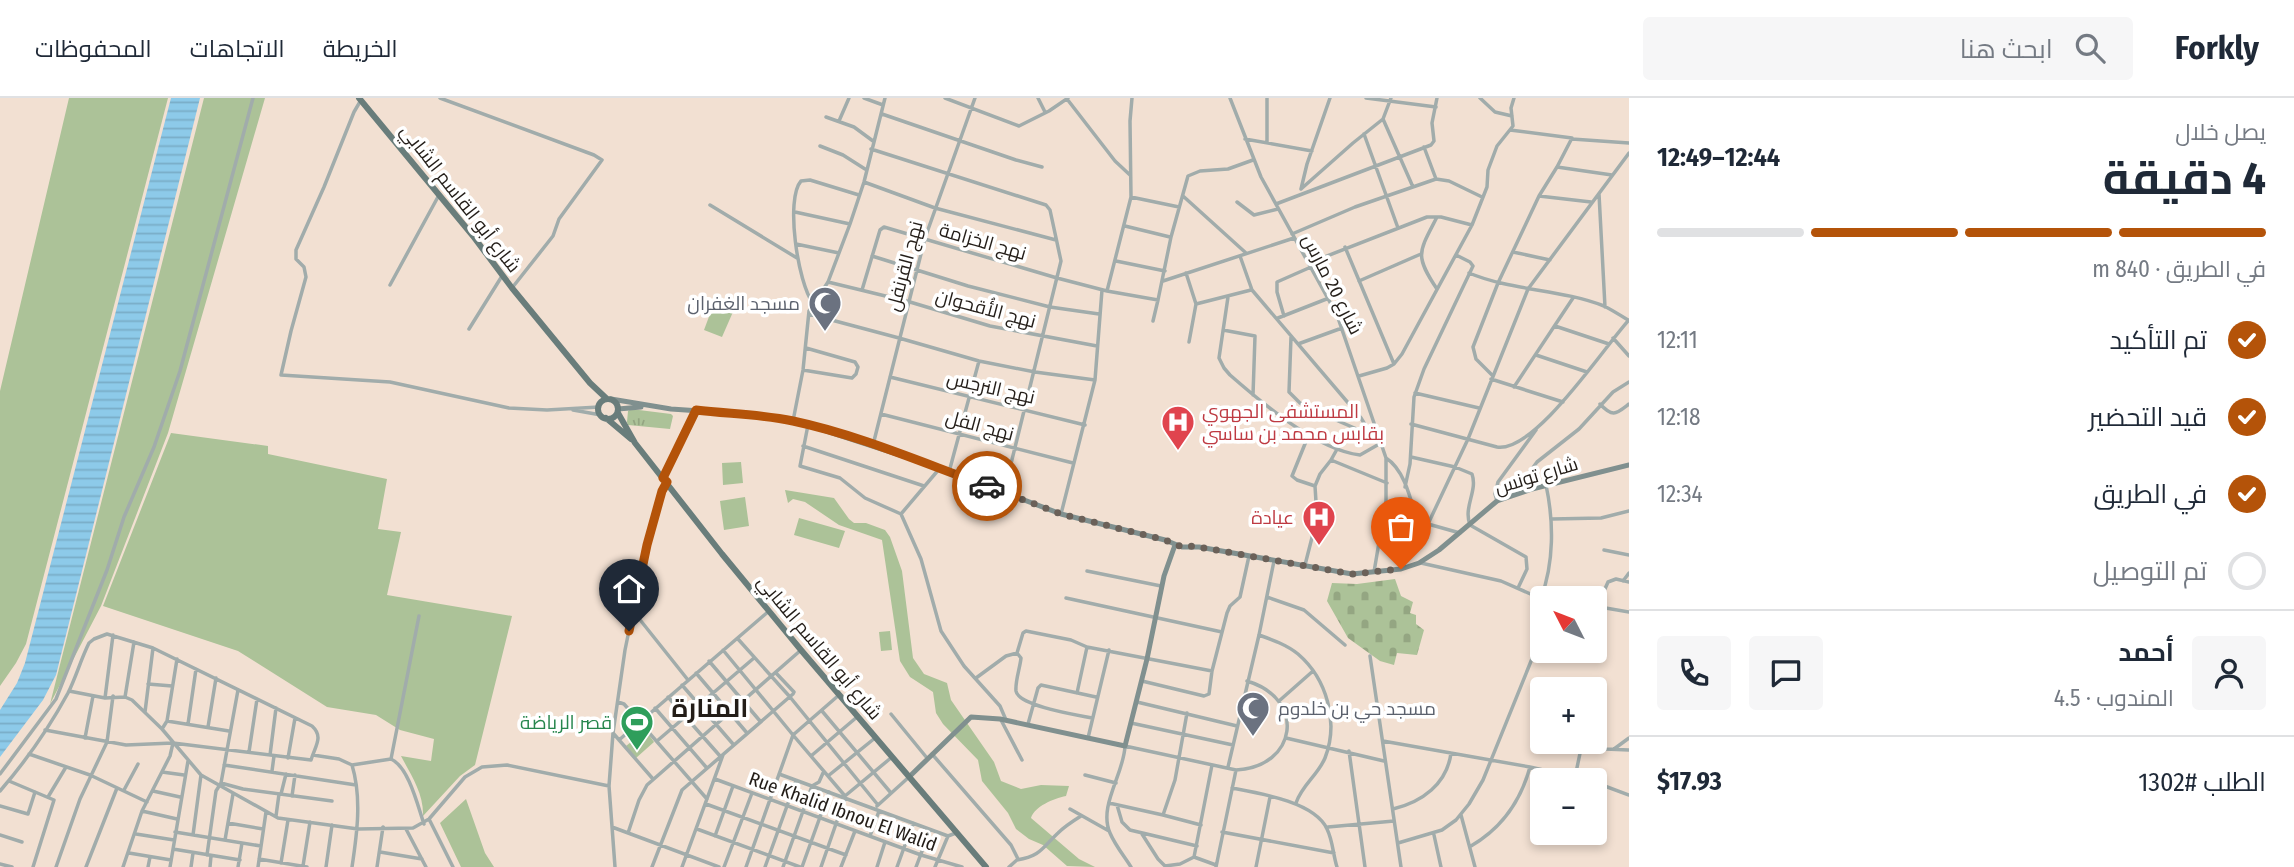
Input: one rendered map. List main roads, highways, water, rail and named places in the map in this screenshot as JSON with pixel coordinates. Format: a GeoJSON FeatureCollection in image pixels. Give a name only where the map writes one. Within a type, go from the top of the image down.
{"type":"FeatureCollection","features":[{"type":"Feature","properties":{"kind":"main road","name":"شارع أبو القاسم الشابي"},"geometry":{"type":"LineString","coordinates":[[361,99],[590,383],[609,399]]}},
{"type":"Feature","properties":{"kind":"main road","name":"شارع أبو القاسم الشابي"},"geometry":{"type":"LineString","coordinates":[[590,383],[599,406]]}},
{"type":"Feature","properties":{"kind":"main road"},"geometry":{"type":"LineString","coordinates":[[609,399],[616,402],[618,411],[612,418],[603,417],[599,406],[609,399]]}},
{"type":"Feature","properties":{"kind":"main road","name":"شارع أبو القاسم الشابي"},"geometry":{"type":"LineString","coordinates":[[618,411],[635,443],[769,611],[986,867]]}},
{"type":"Feature","properties":{"kind":"main road","name":"شارع أبو القاسم الشابي"},"geometry":{"type":"LineString","coordinates":[[603,417],[635,443]]}},
{"type":"Feature","properties":{"kind":"water"},"geometry":{"type":"Polygon","coordinates":[[[171,98],[200,98],[56,675],[43,700],[0,757],[0,710],[17,683],[25,663],[171,98]]]}},
{"type":"Feature","properties":{"kind":"place","name":"مسجد الغفران"},"geometry":{"type":"Point","coordinates":[825,333]}},
{"type":"Feature","properties":{"kind":"place","name":"المستشفى الجهوي بقابس محمد بن ساسي"},"geometry":{"type":"Point","coordinates":[1178,452]}},
{"type":"Feature","properties":{"kind":"place","name":"عيادة"},"geometry":{"type":"Point","coordinates":[1319,547]}},
{"type":"Feature","properties":{"kind":"place","name":"مسجد حي بن خلدوم"},"geometry":{"type":"Point","coordinates":[1253,738]}},
{"type":"Feature","properties":{"kind":"place","name":"قصر الرياضة"},"geometry":{"type":"Point","coordinates":[637,752]}},
{"type":"Feature","properties":{"kind":"district","name":"المنارة"},"geometry":{"type":"Point","coordinates":[710,708]}}]}
